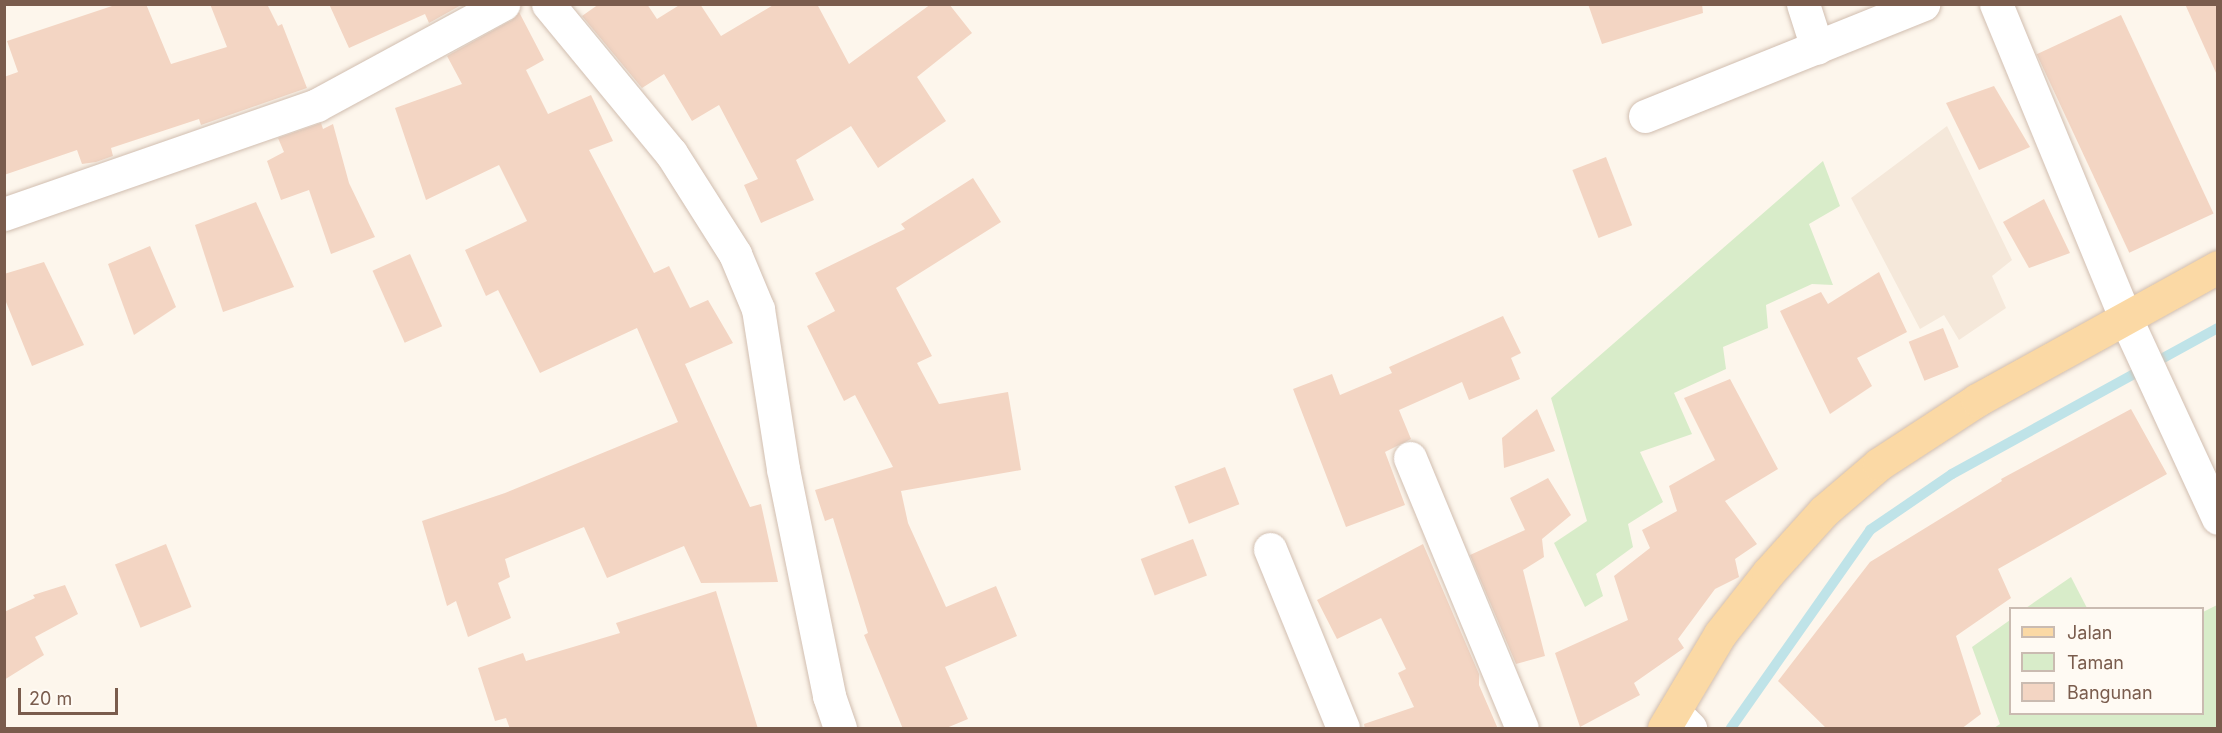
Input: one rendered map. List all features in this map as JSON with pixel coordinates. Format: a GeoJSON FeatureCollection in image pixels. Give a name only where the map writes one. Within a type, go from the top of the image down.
{"type":"FeatureCollection","features":[{"type":"Feature","properties":{"kind":"main road"},"geometry":{"type":"LineString","coordinates":[[1676,723],[1720,633],[1824,511],[1879,464],[1977,400],[2130,328],[2217,267]]}},
{"type":"Feature","properties":{"kind":"street"},"geometry":{"type":"LineString","coordinates":[[4,214],[317,105],[502,4]]}},
{"type":"Feature","properties":{"kind":"street"},"geometry":{"type":"LineString","coordinates":[[548,4],[671,153],[735,254],[753,298],[790,503],[829,696],[840,729]]}},
{"type":"Feature","properties":{"kind":"street"},"geometry":{"type":"LineString","coordinates":[[1803,4],[1817,48]]}},
{"type":"Feature","properties":{"kind":"street"},"geometry":{"type":"LineString","coordinates":[[1645,116],[1923,4]]}},
{"type":"Feature","properties":{"kind":"street"},"geometry":{"type":"LineString","coordinates":[[1996,4],[2130,328],[2217,518]]}},
{"type":"Feature","properties":{"kind":"street"},"geometry":{"type":"LineString","coordinates":[[1410,458],[1522,729]]}},
{"type":"Feature","properties":{"kind":"street"},"geometry":{"type":"LineString","coordinates":[[1270,549],[1343,729]]}},
{"type":"Feature","properties":{"kind":"shaded area"},"geometry":{"type":"Polygon","coordinates":[[[1947,126],[2012,260],[1992,276],[2006,308],[1959,340],[1944,315],[1920,329],[1851,198],[1947,126]]]}},
{"type":"Feature","properties":{"kind":"green space"},"geometry":{"type":"Polygon","coordinates":[[[1823,161],[1840,206],[1809,224],[1833,285],[1812,284],[1766,305],[1768,328],[1723,347],[1726,369],[1674,393],[1692,434],[1640,452],[1663,502],[1628,524],[1633,547],[1596,574],[1603,596],[1585,607],[1554,543],[1587,521],[1551,398],[1823,161]]]}},
{"type":"Feature","properties":{"kind":"green space"},"geometry":{"type":"Polygon","coordinates":[[[2071,577],[2086,607],[2027,607],[2071,577]]]}},
{"type":"Feature","properties":{"kind":"green space"},"geometry":{"type":"Polygon","coordinates":[[[2217,605],[2217,728],[1994,728],[2000,724],[1972,647],[2009,621],[2009,715],[2204,715],[2204,612],[2217,605]]]}},
{"type":"Feature","properties":{"kind":"building"},"geometry":{"type":"Polygon","coordinates":[[[118,4],[146,4],[171,64],[227,47],[210,4],[267,4],[278,26],[282,24],[307,88],[201,125],[199,119],[111,148],[113,156],[96,162],[82,164],[77,150],[4,175],[4,77],[18,72],[7,41],[118,4]]]}},
{"type":"Feature","properties":{"kind":"building"},"geometry":{"type":"Polygon","coordinates":[[[329,4],[463,4],[429,23],[425,14],[349,48],[329,4]]]}},
{"type":"Feature","properties":{"kind":"building"},"geometry":{"type":"Polygon","coordinates":[[[599,4],[647,4],[657,19],[681,4],[700,4],[721,36],[775,4],[817,4],[849,64],[931,4],[949,4],[972,33],[917,77],[946,121],[878,168],[851,126],[796,160],[814,200],[761,223],[744,185],[758,179],[719,105],[692,121],[664,74],[642,88],[582,16],[599,4]]]}},
{"type":"Feature","properties":{"kind":"building"},"geometry":{"type":"Polygon","coordinates":[[[1588,4],[1702,4],[1703,13],[1602,44],[1588,4]]]}},
{"type":"Feature","properties":{"kind":"building"},"geometry":{"type":"Polygon","coordinates":[[[2185,4],[2217,4],[2217,75],[2185,4]]]}},
{"type":"Feature","properties":{"kind":"building"},"geometry":{"type":"Polygon","coordinates":[[[519,12],[544,60],[526,70],[548,114],[591,95],[613,141],[589,150],[654,273],[669,266],[690,308],[708,300],[733,343],[685,364],[750,507],[761,504],[778,582],[701,583],[684,546],[607,578],[584,527],[505,559],[510,577],[498,583],[511,618],[468,637],[456,601],[447,606],[422,521],[505,493],[678,422],[637,328],[540,373],[498,290],[486,296],[465,250],[527,221],[499,165],[426,200],[395,108],[462,84],[447,56],[512,20],[519,12]]]}},
{"type":"Feature","properties":{"kind":"building"},"geometry":{"type":"Polygon","coordinates":[[[2121,15],[2214,213],[2129,253],[2037,54],[2121,15]]]}},
{"type":"Feature","properties":{"kind":"building"},"geometry":{"type":"Polygon","coordinates":[[[1994,86],[2030,147],[1979,170],[1946,103],[1994,86]]]}},
{"type":"Feature","properties":{"kind":"building"},"geometry":{"type":"Polygon","coordinates":[[[321,123],[323,129],[333,124],[349,183],[375,237],[331,254],[309,190],[281,200],[267,161],[284,152],[278,138],[321,123]]]}},
{"type":"Feature","properties":{"kind":"building"},"geometry":{"type":"Polygon","coordinates":[[[1606,157],[1632,225],[1599,238],[1572,170],[1606,157]]]}},
{"type":"Feature","properties":{"kind":"building"},"geometry":{"type":"Polygon","coordinates":[[[973,178],[1001,222],[896,288],[932,356],[917,363],[939,404],[1008,392],[1021,470],[901,491],[908,523],[946,607],[996,586],[1017,636],[945,667],[968,719],[944,729],[903,729],[864,635],[868,633],[833,518],[825,521],[815,490],[893,467],[855,395],[844,401],[807,326],[835,311],[815,273],[905,229],[901,224],[973,178]]]}},
{"type":"Feature","properties":{"kind":"building"},"geometry":{"type":"Polygon","coordinates":[[[2044,199],[2070,253],[2029,268],[2003,222],[2044,199]]]}},
{"type":"Feature","properties":{"kind":"building"},"geometry":{"type":"Polygon","coordinates":[[[256,202],[294,287],[223,312],[195,225],[256,202]]]}},
{"type":"Feature","properties":{"kind":"building"},"geometry":{"type":"Polygon","coordinates":[[[150,246],[176,307],[134,335],[108,264],[150,246]]]}},
{"type":"Feature","properties":{"kind":"building"},"geometry":{"type":"Polygon","coordinates":[[[410,254],[442,326],[405,343],[373,271],[410,254]]]}},
{"type":"Feature","properties":{"kind":"building"},"geometry":{"type":"Polygon","coordinates":[[[44,262],[84,345],[32,366],[4,297],[4,274],[44,262]]]}},
{"type":"Feature","properties":{"kind":"building"},"geometry":{"type":"Polygon","coordinates":[[[1879,272],[1907,332],[1857,358],[1872,386],[1830,414],[1780,311],[1821,292],[1828,304],[1879,272]]]}},
{"type":"Feature","properties":{"kind":"building"},"geometry":{"type":"Polygon","coordinates":[[[1503,316],[1521,353],[1511,358],[1520,379],[1469,400],[1462,382],[1399,410],[1411,439],[1385,452],[1405,505],[1346,527],[1293,389],[1332,374],[1340,395],[1392,373],[1389,367],[1503,316]]]}},
{"type":"Feature","properties":{"kind":"building"},"geometry":{"type":"Polygon","coordinates":[[[1943,328],[1959,367],[1924,381],[1909,342],[1943,328]]]}},
{"type":"Feature","properties":{"kind":"building"},"geometry":{"type":"Polygon","coordinates":[[[1730,379],[1778,469],[1725,501],[1757,544],[1735,559],[1739,577],[1715,589],[1678,639],[1684,648],[1634,683],[1640,695],[1580,727],[1555,653],[1628,620],[1614,576],[1650,548],[1642,530],[1677,511],[1669,486],[1715,460],[1684,398],[1730,379]]]}},
{"type":"Feature","properties":{"kind":"building"},"geometry":{"type":"Polygon","coordinates":[[[1537,409],[1555,451],[1504,468],[1502,438],[1537,409]]]}},
{"type":"Feature","properties":{"kind":"building"},"geometry":{"type":"Polygon","coordinates":[[[2131,409],[2167,474],[1998,569],[2011,598],[1956,636],[1981,714],[1961,729],[1827,729],[1778,681],[1870,562],[2002,481],[2001,479],[2131,409]]]}},
{"type":"Feature","properties":{"kind":"building"},"geometry":{"type":"Polygon","coordinates":[[[1225,467],[1239,504],[1189,524],[1175,486],[1225,467]]]}},
{"type":"Feature","properties":{"kind":"building"},"geometry":{"type":"Polygon","coordinates":[[[1548,478],[1571,515],[1542,539],[1544,557],[1523,570],[1545,656],[1516,664],[1470,555],[1525,530],[1510,498],[1548,478]]]}},
{"type":"Feature","properties":{"kind":"building"},"geometry":{"type":"Polygon","coordinates":[[[1193,539],[1207,575],[1155,595],[1141,559],[1193,539]]]}},
{"type":"Feature","properties":{"kind":"building"},"geometry":{"type":"Polygon","coordinates":[[[166,544],[191,607],[140,628],[115,565],[166,544]]]}},
{"type":"Feature","properties":{"kind":"building"},"geometry":{"type":"Polygon","coordinates":[[[1423,544],[1479,674],[1479,685],[1498,729],[1365,729],[1364,724],[1414,707],[1398,673],[1406,669],[1381,618],[1337,639],[1317,600],[1423,544]]]}},
{"type":"Feature","properties":{"kind":"building"},"geometry":{"type":"Polygon","coordinates":[[[65,585],[78,614],[35,637],[44,655],[4,680],[4,612],[35,598],[33,595],[65,585]]]}},
{"type":"Feature","properties":{"kind":"building"},"geometry":{"type":"Polygon","coordinates":[[[716,591],[758,729],[510,729],[506,718],[495,721],[478,668],[523,653],[526,661],[620,633],[616,623],[716,591]]]}},
{"type":"Feature","properties":{"kind":"waterway"},"geometry":{"type":"LineString","coordinates":[[1731,728],[1870,530],[1952,474],[2218,328]]}}]}
